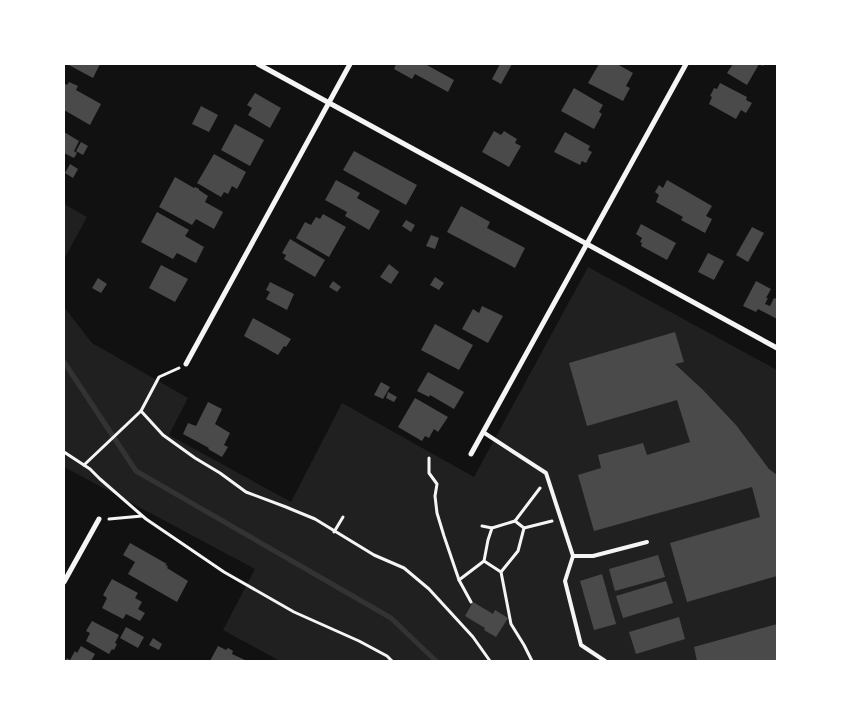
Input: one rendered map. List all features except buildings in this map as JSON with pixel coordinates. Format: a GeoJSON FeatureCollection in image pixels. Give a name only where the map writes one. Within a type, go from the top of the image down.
{"type":"FeatureCollection","features":[{"type":"Feature","properties":{"kind":"street"},"geometry":{"type":"LineString","coordinates":[[258,64],[777,348]]}},
{"type":"Feature","properties":{"kind":"street"},"geometry":{"type":"LineString","coordinates":[[186,364],[350,64]]}},
{"type":"Feature","properties":{"kind":"street"},"geometry":{"type":"LineString","coordinates":[[471,454],[686,64]]}},
{"type":"Feature","properties":{"kind":"street"},"geometry":{"type":"LineString","coordinates":[[64,582],[99,519]]}},
{"type":"Feature","properties":{"kind":"lane"},"geometry":{"type":"LineString","coordinates":[[483,432],[546,473],[573,556],[566,582],[581,645],[605,661]]}},
{"type":"Feature","properties":{"kind":"lane"},"geometry":{"type":"LineString","coordinates":[[573,556],[593,556],[647,542]]}},
{"type":"Feature","properties":{"kind":"path"},"geometry":{"type":"LineString","coordinates":[[84,465],[139,413],[159,378],[186,364]]}},
{"type":"Feature","properties":{"kind":"path"},"geometry":{"type":"LineString","coordinates":[[139,413],[163,435],[246,492],[315,519],[374,555],[404,568],[429,588],[473,637],[490,661]]}},
{"type":"Feature","properties":{"kind":"path"},"geometry":{"type":"LineString","coordinates":[[64,452],[90,469],[142,516],[224,572],[294,612],[359,641],[387,656],[392,661]]}},
{"type":"Feature","properties":{"kind":"path"},"geometry":{"type":"LineString","coordinates":[[429,458],[429,473],[438,484],[435,496],[438,513],[459,580],[471,602]]}},
{"type":"Feature","properties":{"kind":"path"},"geometry":{"type":"LineString","coordinates":[[482,526],[492,528],[515,521],[548,478]]}},
{"type":"Feature","properties":{"kind":"path"},"geometry":{"type":"LineString","coordinates":[[99,519],[142,516]]}},
{"type":"Feature","properties":{"kind":"path"},"geometry":{"type":"LineString","coordinates":[[334,532],[343,517]]}},
{"type":"Feature","properties":{"kind":"path"},"geometry":{"type":"LineString","coordinates":[[524,528],[560,519]]}},
{"type":"Feature","properties":{"kind":"path"},"geometry":{"type":"LineString","coordinates":[[515,521],[524,528]]}},
{"type":"Feature","properties":{"kind":"path"},"geometry":{"type":"LineString","coordinates":[[459,580],[484,561],[492,528]]}},
{"type":"Feature","properties":{"kind":"path"},"geometry":{"type":"LineString","coordinates":[[501,572],[518,551],[524,528]]}},
{"type":"Feature","properties":{"kind":"path"},"geometry":{"type":"LineString","coordinates":[[484,561],[501,572],[511,624],[532,661]]}},
{"type":"Feature","properties":{"kind":"shaded area"},"geometry":{"type":"Polygon","coordinates":[[[64,204],[87,217],[64,259],[64,204]]]}},
{"type":"Feature","properties":{"kind":"shaded area"},"geometry":{"type":"Polygon","coordinates":[[[588,267],[777,370],[777,661],[280,661],[223,630],[255,569],[64,467],[64,307],[92,343],[188,398],[169,435],[291,502],[342,403],[474,477],[588,267]]]}},
{"type":"Feature","properties":{"kind":"waterway"},"geometry":{"type":"LineString","coordinates":[[64,362],[136,471],[391,618],[436,661]]}}]}
